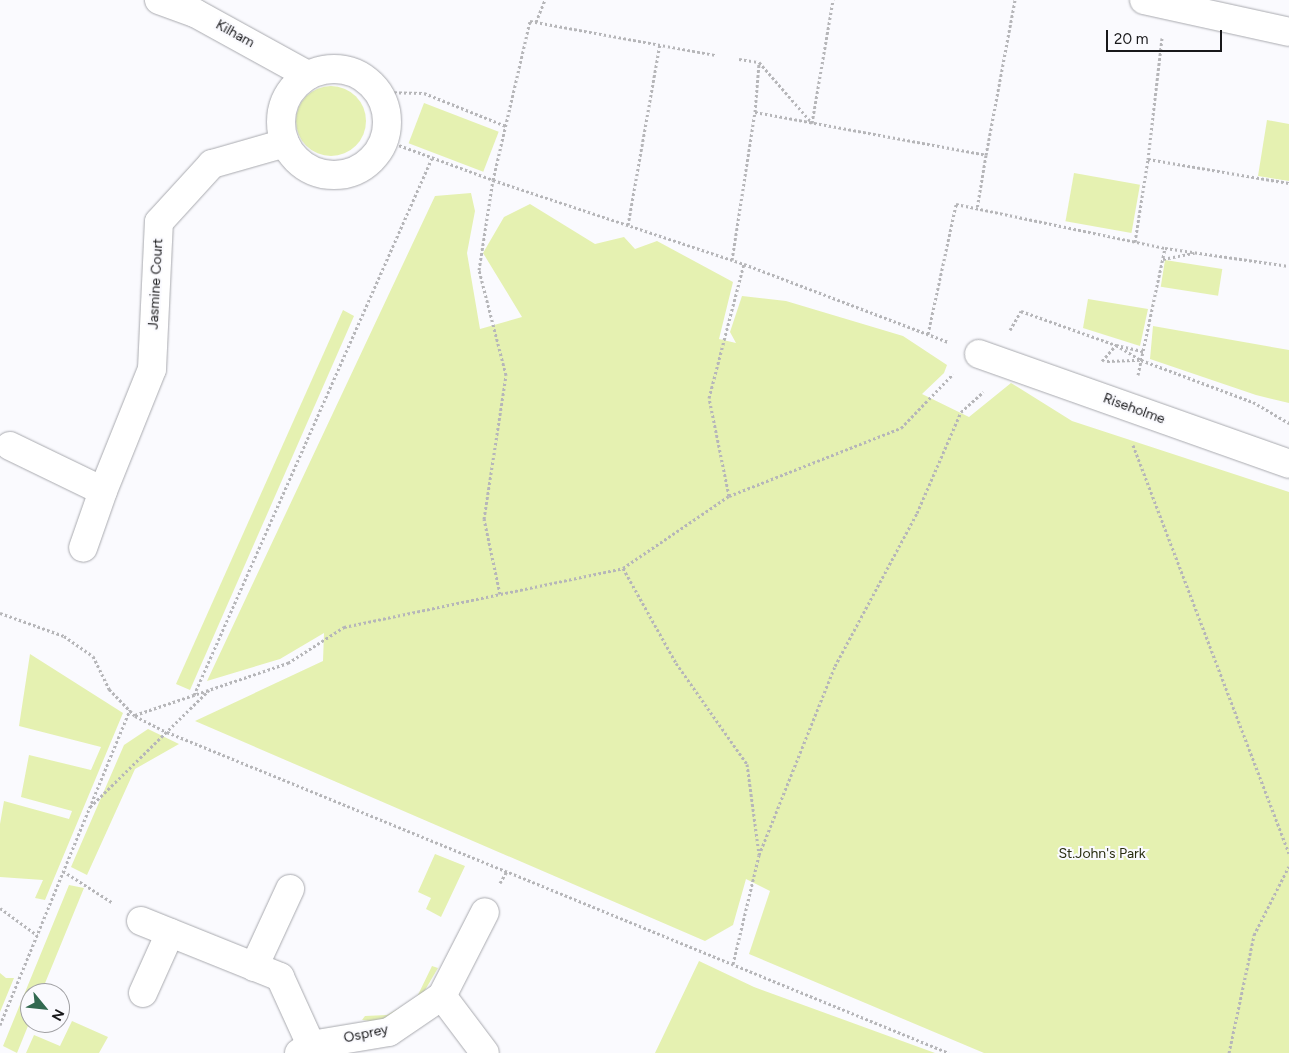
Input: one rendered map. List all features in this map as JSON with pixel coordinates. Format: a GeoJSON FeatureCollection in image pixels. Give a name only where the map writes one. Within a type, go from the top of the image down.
{"type":"FeatureCollection","features":[{"type":"Feature","properties":{"kind":"street","name":"Kilham"},"geometry":{"type":"LineString","coordinates":[[159,0],[195,13],[308,75]]}},
{"type":"Feature","properties":{"kind":"street"},"geometry":{"type":"LineString","coordinates":[[1155,2],[1289,32]]}},
{"type":"Feature","properties":{"kind":"street"},"geometry":{"type":"LineString","coordinates":[[339,68],[362,76],[379,92],[386,107],[388,124],[384,140],[376,156],[362,168],[345,174],[327,175],[310,169],[296,159],[286,144],[281,128],[284,105],[296,84],[308,75],[324,69],[339,68]]}},
{"type":"Feature","properties":{"kind":"street","name":"Jasmine Court"},"geometry":{"type":"LineString","coordinates":[[83,548],[103,491],[152,369],[159,222],[212,164],[286,144]]}},
{"type":"Feature","properties":{"kind":"street","name":"Riseholme"},"geometry":{"type":"LineString","coordinates":[[995,359],[1289,464]]}},
{"type":"Feature","properties":{"kind":"street"},"geometry":{"type":"LineString","coordinates":[[10,446],[103,491]]}},
{"type":"Feature","properties":{"kind":"street"},"geometry":{"type":"LineString","coordinates":[[254,967],[290,889]]}},
{"type":"Feature","properties":{"kind":"street","name":"Osprey"},"geometry":{"type":"LineString","coordinates":[[141,921],[280,977],[305,1049],[390,1032],[442,996],[485,912]]}},
{"type":"Feature","properties":{"kind":"street"},"geometry":{"type":"LineString","coordinates":[[143,993],[170,933]]}},
{"type":"Feature","properties":{"kind":"street"},"geometry":{"type":"LineString","coordinates":[[442,996],[485,1053]]}},
{"type":"Feature","properties":{"kind":"path"},"geometry":{"type":"LineString","coordinates":[[536,22],[545,0]]}},
{"type":"Feature","properties":{"kind":"path"},"geometry":{"type":"LineString","coordinates":[[812,123],[833,0]]}},
{"type":"Feature","properties":{"kind":"path"},"geometry":{"type":"LineString","coordinates":[[977,209],[1015,0]]}},
{"type":"Feature","properties":{"kind":"path"},"geometry":{"type":"LineString","coordinates":[[1135,242],[1148,158],[1155,2]]}},
{"type":"Feature","properties":{"kind":"path"},"geometry":{"type":"LineString","coordinates":[[500,594],[484,519],[506,376],[479,270],[493,180],[530,20],[716,55]]}},
{"type":"Feature","properties":{"kind":"path"},"geometry":{"type":"LineString","coordinates":[[628,226],[660,44]]}},
{"type":"Feature","properties":{"kind":"path"},"geometry":{"type":"LineString","coordinates":[[738,59],[759,62],[812,123]]}},
{"type":"Feature","properties":{"kind":"path"},"geometry":{"type":"LineString","coordinates":[[732,260],[755,112],[759,62]]}},
{"type":"Feature","properties":{"kind":"path"},"geometry":{"type":"LineString","coordinates":[[379,92],[424,93],[506,126]]}},
{"type":"Feature","properties":{"kind":"path"},"geometry":{"type":"LineString","coordinates":[[755,112],[986,155]]}},
{"type":"Feature","properties":{"kind":"path"},"geometry":{"type":"LineString","coordinates":[[384,140],[493,180],[744,264],[995,359]]}},
{"type":"Feature","properties":{"kind":"path"},"geometry":{"type":"LineString","coordinates":[[194,695],[432,158]]}},
{"type":"Feature","properties":{"kind":"path"},"geometry":{"type":"LineString","coordinates":[[1148,158],[1289,184]]}},
{"type":"Feature","properties":{"kind":"path"},"geometry":{"type":"LineString","coordinates":[[928,334],[956,204],[1165,248],[1289,266]]}},
{"type":"Feature","properties":{"kind":"path"},"geometry":{"type":"LineString","coordinates":[[1165,248],[1141,360],[1124,405],[1289,853]]}},
{"type":"Feature","properties":{"kind":"path"},"geometry":{"type":"LineString","coordinates":[[1163,260],[1197,253]]}},
{"type":"Feature","properties":{"kind":"path"},"geometry":{"type":"LineString","coordinates":[[728,496],[708,398],[744,264]]}},
{"type":"Feature","properties":{"kind":"path"},"geometry":{"type":"LineString","coordinates":[[733,964],[759,855],[835,666],[917,513],[961,412],[995,359],[1021,310],[1116,344],[1143,351]]}},
{"type":"Feature","properties":{"kind":"path"},"geometry":{"type":"LineString","coordinates":[[1116,344],[1141,360],[1253,402],[1289,423]]}},
{"type":"Feature","properties":{"kind":"path"},"geometry":{"type":"LineString","coordinates":[[1102,362],[1116,344]]}},
{"type":"Feature","properties":{"kind":"path"},"geometry":{"type":"LineString","coordinates":[[134,716],[288,663],[344,627],[623,568],[728,496],[901,428],[949,377],[995,359]]}},
{"type":"Feature","properties":{"kind":"path"},"geometry":{"type":"LineString","coordinates":[[1092,362],[1141,360]]}},
{"type":"Feature","properties":{"kind":"path"},"geometry":{"type":"LineString","coordinates":[[623,568],[676,662],[747,764],[759,855]]}},
{"type":"Feature","properties":{"kind":"path"},"geometry":{"type":"LineString","coordinates":[[0,612],[64,636],[93,656],[109,688],[134,716],[166,732],[950,1053]]}},
{"type":"Feature","properties":{"kind":"path"},"geometry":{"type":"LineString","coordinates":[[88,809],[210,689]]}},
{"type":"Feature","properties":{"kind":"path"},"geometry":{"type":"LineString","coordinates":[[0,1024],[130,710]]}},
{"type":"Feature","properties":{"kind":"path"},"geometry":{"type":"LineString","coordinates":[[1229,1053],[1254,935],[1289,866]]}},
{"type":"Feature","properties":{"kind":"path"},"geometry":{"type":"LineString","coordinates":[[63,871],[141,921]]}},
{"type":"Feature","properties":{"kind":"path"},"geometry":{"type":"LineString","coordinates":[[0,908],[37,935]]}},
{"type":"Feature","properties":{"kind":"green space"},"geometry":{"type":"Polygon","coordinates":[[[331,86],[350,92],[360,102],[366,121],[360,140],[350,150],[331,156],[312,150],[302,140],[296,121],[302,102],[312,92],[331,86]]]}},
{"type":"Feature","properties":{"kind":"green space"},"geometry":{"type":"Polygon","coordinates":[[[424,103],[499,132],[483,172],[409,143],[424,103]]]}},
{"type":"Feature","properties":{"kind":"green space"},"geometry":{"type":"Polygon","coordinates":[[[1267,120],[1289,124],[1289,181],[1258,176],[1267,120]]]}},
{"type":"Feature","properties":{"kind":"green space"},"geometry":{"type":"Polygon","coordinates":[[[1074,173],[1140,185],[1131,233],[1065,221],[1074,173]]]}},
{"type":"Feature","properties":{"kind":"green space","name":"St.John's Park"},"geometry":{"type":"Polygon","coordinates":[[[471,193],[475,211],[467,253],[480,329],[522,317],[483,253],[504,217],[530,204],[595,244],[624,237],[635,249],[657,241],[733,282],[719,339],[736,343],[730,332],[742,296],[786,301],[903,336],[947,365],[944,373],[922,394],[969,417],[1011,383],[1072,421],[1289,492],[1289,1053],[984,1053],[749,954],[770,891],[746,879],[733,925],[705,941],[195,721],[323,661],[324,633],[280,659],[207,681],[435,196],[471,193]]]}},
{"type":"Feature","properties":{"kind":"green space"},"geometry":{"type":"Polygon","coordinates":[[[1165,260],[1222,269],[1218,296],[1161,287],[1165,260]]]}},
{"type":"Feature","properties":{"kind":"green space"},"geometry":{"type":"Polygon","coordinates":[[[1088,299],[1148,309],[1140,346],[1083,328],[1088,299]]]}},
{"type":"Feature","properties":{"kind":"green space"},"geometry":{"type":"Polygon","coordinates":[[[343,310],[354,316],[190,690],[176,684],[343,310]]]}},
{"type":"Feature","properties":{"kind":"green space"},"geometry":{"type":"Polygon","coordinates":[[[1153,326],[1289,350],[1289,403],[1256,395],[1150,359],[1153,326]]]}},
{"type":"Feature","properties":{"kind":"green space"},"geometry":{"type":"Polygon","coordinates":[[[30,654],[123,713],[45,900],[35,898],[43,880],[0,877],[0,824],[4,801],[69,819],[72,811],[21,797],[29,755],[91,770],[101,747],[19,726],[30,654]]]}},
{"type":"Feature","properties":{"kind":"green space"},"geometry":{"type":"Polygon","coordinates":[[[148,729],[179,744],[135,769],[87,875],[71,867],[124,745],[148,729]]]}},
{"type":"Feature","properties":{"kind":"green space"},"geometry":{"type":"Polygon","coordinates":[[[435,854],[465,866],[441,917],[426,909],[431,898],[418,892],[435,854]]]}},
{"type":"Feature","properties":{"kind":"green space"},"geometry":{"type":"Polygon","coordinates":[[[69,885],[84,888],[45,983],[29,983],[69,885]]]}},
{"type":"Feature","properties":{"kind":"green space"},"geometry":{"type":"Polygon","coordinates":[[[699,961],[754,987],[935,1053],[655,1053],[699,961]]]}},
{"type":"Feature","properties":{"kind":"green space"},"geometry":{"type":"Polygon","coordinates":[[[432,966],[438,968],[418,1002],[380,1022],[362,1020],[365,1016],[387,1015],[416,999],[432,966]]]}},
{"type":"Feature","properties":{"kind":"green space"},"geometry":{"type":"Polygon","coordinates":[[[0,973],[6,978],[14,978],[0,1012],[0,973]]]}},
{"type":"Feature","properties":{"kind":"green space"},"geometry":{"type":"Polygon","coordinates":[[[20,1005],[20,1033],[25,1033],[17,1053],[3,1046],[20,1005]]]}},
{"type":"Feature","properties":{"kind":"green space"},"geometry":{"type":"Polygon","coordinates":[[[72,1021],[108,1037],[99,1053],[26,1053],[34,1035],[60,1046],[66,1033],[70,1033],[72,1021]]]}}]}
